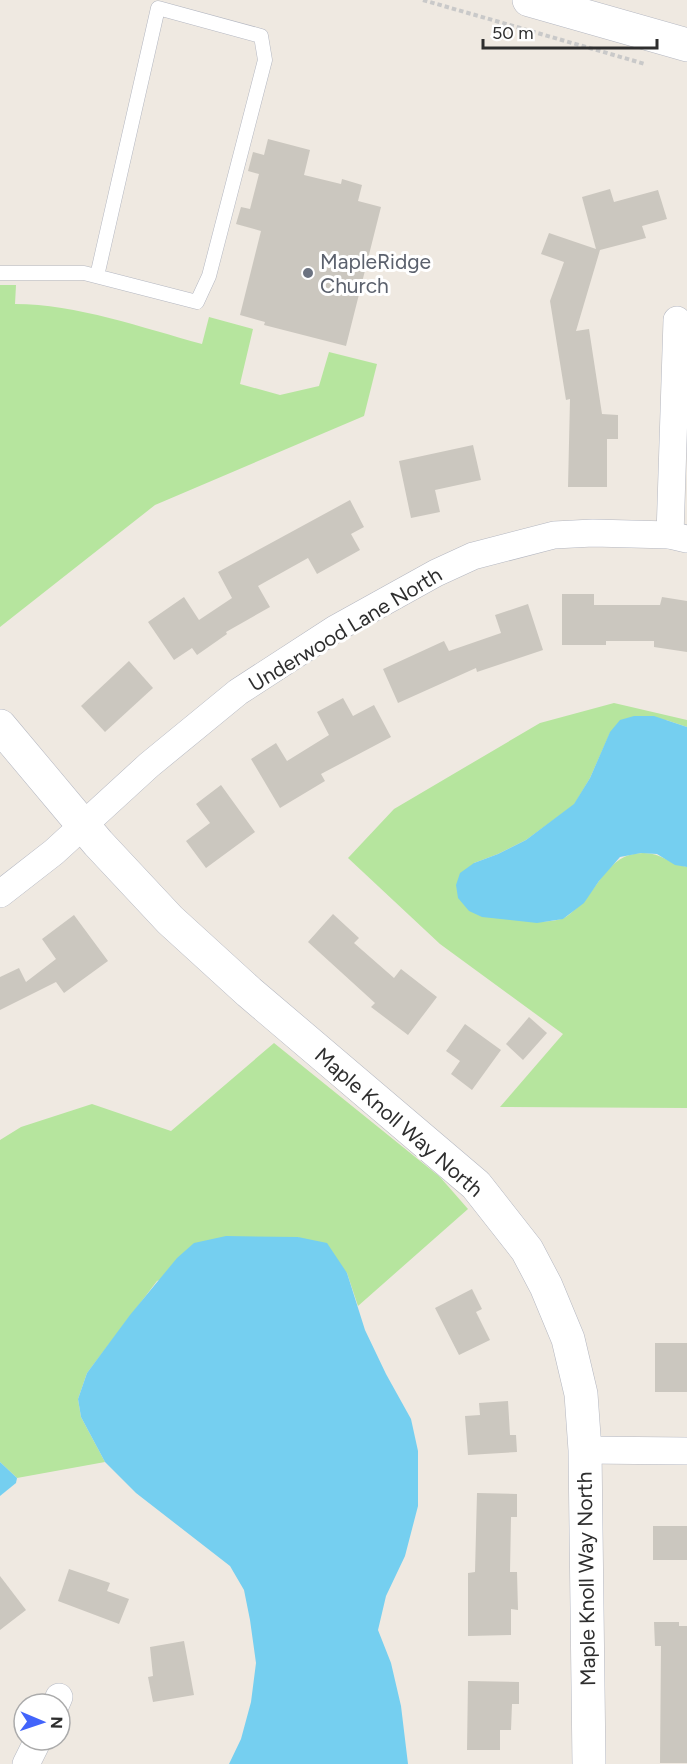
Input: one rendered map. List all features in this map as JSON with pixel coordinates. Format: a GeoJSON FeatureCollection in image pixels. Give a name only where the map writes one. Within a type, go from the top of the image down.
{"type":"FeatureCollection","features":[{"type":"Feature","properties":{"kind":"street"},"geometry":{"type":"LineString","coordinates":[[529,0],[687,45]]}},
{"type":"Feature","properties":{"kind":"street"},"geometry":{"type":"LineString","coordinates":[[676,320],[678,537]]}},
{"type":"Feature","properties":{"kind":"street","name":"Underwood Lane North"},"geometry":{"type":"LineString","coordinates":[[0,894],[84,826],[150,765],[238,692],[335,629],[436,573],[473,555],[554,535],[593,533],[678,537]]}},
{"type":"Feature","properties":{"kind":"street","name":"Maple Knoll Way North"},"geometry":{"type":"LineString","coordinates":[[0,726],[84,826],[170,920],[249,992],[476,1185],[527,1250],[546,1286],[568,1339],[581,1394],[585,1450],[589,1764]]}},
{"type":"Feature","properties":{"kind":"street"},"geometry":{"type":"LineString","coordinates":[[585,1450],[687,1451]]}},
{"type":"Feature","properties":{"kind":"lane"},"geometry":{"type":"LineString","coordinates":[[0,273],[84,273],[197,302],[209,276],[265,60],[261,36],[158,8],[97,276]]}},
{"type":"Feature","properties":{"kind":"green space"},"geometry":{"type":"Polygon","coordinates":[[[0,285],[16,285],[15,304],[85,312],[202,344],[209,317],[253,329],[240,384],[280,395],[319,386],[329,352],[377,364],[364,416],[155,505],[0,627],[0,285]]]}},
{"type":"Feature","properties":{"kind":"green space"},"geometry":{"type":"Polygon","coordinates":[[[614,703],[687,720],[687,727],[666,720],[610,733],[590,778],[574,805],[526,840],[474,863],[510,919],[536,922],[555,921],[567,916],[581,904],[612,866],[631,854],[650,853],[687,867],[687,1108],[500,1107],[563,1034],[440,944],[348,858],[394,809],[540,723],[614,703]]]}},
{"type":"Feature","properties":{"kind":"green space"},"geometry":{"type":"Polygon","coordinates":[[[274,1043],[440,1177],[468,1209],[358,1306],[347,1273],[298,1237],[263,1237],[157,1281],[87,1373],[78,1399],[81,1417],[105,1462],[17,1478],[0,1462],[0,1140],[21,1127],[92,1104],[171,1131],[274,1043]]]}},
{"type":"Feature","properties":{"kind":"water"},"geometry":{"type":"Polygon","coordinates":[[[634,716],[654,716],[687,727],[687,867],[675,865],[657,854],[641,853],[620,857],[584,903],[563,919],[537,923],[482,917],[469,911],[458,898],[456,885],[460,873],[474,863],[526,840],[574,804],[590,778],[610,732],[620,720],[634,716]]]}},
{"type":"Feature","properties":{"kind":"water"},"geometry":{"type":"Polygon","coordinates":[[[226,1236],[298,1237],[327,1243],[347,1273],[365,1330],[411,1419],[418,1451],[418,1506],[405,1556],[386,1596],[378,1630],[391,1663],[401,1706],[408,1764],[229,1764],[241,1739],[251,1702],[256,1663],[244,1590],[230,1566],[136,1493],[105,1462],[81,1417],[78,1399],[87,1373],[130,1315],[177,1258],[194,1243],[226,1236]]]}},
{"type":"Feature","properties":{"kind":"water"},"geometry":{"type":"Polygon","coordinates":[[[0,1462],[17,1478],[16,1483],[0,1496],[0,1462]]]}},
{"type":"Feature","properties":{"kind":"building","name":"MapleRidge Church"},"geometry":{"type":"Polygon","coordinates":[[[268,139],[310,150],[304,175],[341,184],[342,179],[362,185],[358,201],[381,207],[346,346],[264,325],[265,322],[240,315],[261,231],[236,224],[241,207],[250,209],[259,174],[248,171],[253,152],[264,155],[268,139]]]}},
{"type":"Feature","properties":{"kind":"building"},"geometry":{"type":"Polygon","coordinates":[[[610,189],[614,202],[658,190],[667,219],[642,226],[646,238],[600,250],[576,331],[589,329],[602,414],[618,415],[618,439],[607,439],[607,487],[568,487],[570,399],[566,400],[550,301],[564,262],[541,254],[549,233],[596,249],[582,197],[610,189]]]}},
{"type":"Feature","properties":{"kind":"building"},"geometry":{"type":"Polygon","coordinates":[[[473,445],[481,480],[435,490],[440,512],[411,518],[399,461],[473,445]]]}},
{"type":"Feature","properties":{"kind":"building"},"geometry":{"type":"Polygon","coordinates":[[[350,500],[364,527],[351,534],[360,550],[317,574],[308,558],[258,586],[270,607],[226,632],[227,634],[197,655],[192,648],[174,660],[148,622],[184,597],[199,620],[232,598],[218,572],[350,500]]]}},
{"type":"Feature","properties":{"kind":"building"},"geometry":{"type":"Polygon","coordinates":[[[562,594],[594,594],[594,605],[660,605],[662,597],[687,601],[687,652],[654,647],[654,641],[606,641],[606,645],[562,645],[562,594]]]}},
{"type":"Feature","properties":{"kind":"building"},"geometry":{"type":"Polygon","coordinates":[[[528,604],[543,650],[477,672],[476,668],[398,703],[383,669],[444,641],[449,651],[501,633],[495,615],[528,604]]]}},
{"type":"Feature","properties":{"kind":"building"},"geometry":{"type":"Polygon","coordinates":[[[129,661],[153,688],[105,732],[81,706],[129,661]]]}},
{"type":"Feature","properties":{"kind":"building"},"geometry":{"type":"Polygon","coordinates":[[[343,698],[353,716],[374,705],[391,737],[321,774],[325,781],[280,808],[251,759],[276,743],[287,761],[329,735],[317,712],[343,698]]]}},
{"type":"Feature","properties":{"kind":"building"},"geometry":{"type":"Polygon","coordinates":[[[221,785],[255,832],[206,868],[186,841],[210,823],[196,804],[221,785]]]}},
{"type":"Feature","properties":{"kind":"building"},"geometry":{"type":"Polygon","coordinates":[[[333,914],[359,938],[354,943],[394,978],[401,969],[437,997],[408,1035],[371,1007],[375,1003],[308,942],[333,914]]]}},
{"type":"Feature","properties":{"kind":"building"},"geometry":{"type":"Polygon","coordinates":[[[74,915],[108,961],[64,993],[56,982],[0,1010],[0,977],[19,968],[26,982],[56,959],[42,939],[74,915]]]}},
{"type":"Feature","properties":{"kind":"building"},"geometry":{"type":"Polygon","coordinates":[[[529,1017],[547,1033],[523,1060],[506,1044],[529,1017]]]}},
{"type":"Feature","properties":{"kind":"building"},"geometry":{"type":"Polygon","coordinates":[[[465,1024],[501,1050],[472,1090],[451,1074],[460,1061],[446,1051],[465,1024]]]}},
{"type":"Feature","properties":{"kind":"building"},"geometry":{"type":"Polygon","coordinates":[[[472,1289],[482,1309],[476,1312],[490,1340],[459,1355],[435,1308],[472,1289]]]}},
{"type":"Feature","properties":{"kind":"building"},"geometry":{"type":"Polygon","coordinates":[[[655,1343],[687,1343],[687,1392],[655,1392],[655,1343]]]}},
{"type":"Feature","properties":{"kind":"building"},"geometry":{"type":"Polygon","coordinates":[[[508,1401],[510,1435],[516,1435],[517,1452],[468,1455],[465,1416],[480,1415],[479,1403],[508,1401]]]}},
{"type":"Feature","properties":{"kind":"building"},"geometry":{"type":"Polygon","coordinates":[[[477,1493],[517,1494],[517,1517],[511,1517],[510,1572],[517,1572],[518,1610],[511,1609],[511,1635],[468,1636],[468,1573],[475,1572],[477,1493]]]}},
{"type":"Feature","properties":{"kind":"building"},"geometry":{"type":"Polygon","coordinates":[[[653,1526],[687,1526],[687,1560],[653,1560],[653,1526]]]}},
{"type":"Feature","properties":{"kind":"building"},"geometry":{"type":"Polygon","coordinates":[[[69,1569],[110,1583],[107,1591],[129,1599],[119,1624],[58,1601],[69,1569]]]}},
{"type":"Feature","properties":{"kind":"building"},"geometry":{"type":"Polygon","coordinates":[[[0,1576],[26,1610],[0,1630],[0,1576]]]}},
{"type":"Feature","properties":{"kind":"building"},"geometry":{"type":"Polygon","coordinates":[[[654,1622],[679,1622],[679,1626],[687,1626],[687,1763],[660,1763],[661,1646],[655,1646],[654,1622]]]}},
{"type":"Feature","properties":{"kind":"building"},"geometry":{"type":"Polygon","coordinates":[[[184,1641],[194,1695],[153,1702],[148,1677],[153,1676],[150,1647],[184,1641]]]}},
{"type":"Feature","properties":{"kind":"building"},"geometry":{"type":"Polygon","coordinates":[[[468,1681],[519,1682],[519,1704],[512,1704],[511,1730],[500,1730],[500,1750],[467,1750],[468,1681]]]}},
{"type":"Feature","properties":{"kind":"place","name":"MapleRidge Church"},"geometry":{"type":"Point","coordinates":[308,273]}}]}
